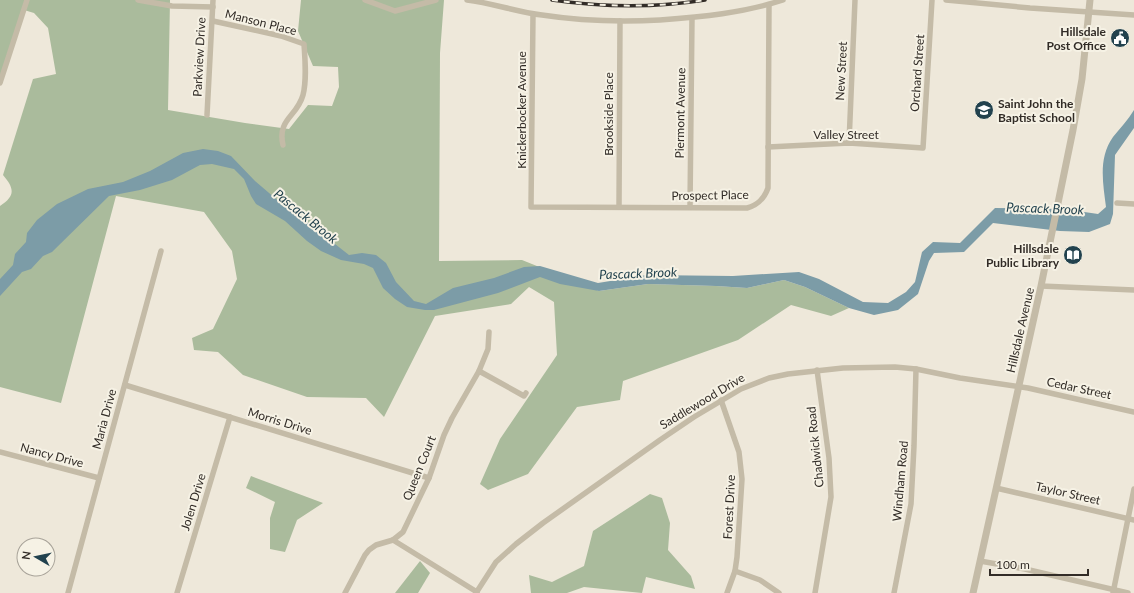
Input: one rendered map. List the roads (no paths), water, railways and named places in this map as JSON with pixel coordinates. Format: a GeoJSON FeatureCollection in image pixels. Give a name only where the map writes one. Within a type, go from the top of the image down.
{"type":"FeatureCollection","features":[{"type":"Feature","properties":{"kind":"street"},"geometry":{"type":"LineString","coordinates":[[0,83],[27,0]]}},
{"type":"Feature","properties":{"kind":"street"},"geometry":{"type":"LineString","coordinates":[[138,0],[172,6],[212,7]]}},
{"type":"Feature","properties":{"kind":"street","name":"Parkview Drive"},"geometry":{"type":"LineString","coordinates":[[207,115],[213,0]]}},
{"type":"Feature","properties":{"kind":"street"},"geometry":{"type":"LineString","coordinates":[[365,0],[395,11],[436,0]]}},
{"type":"Feature","properties":{"kind":"street"},"geometry":{"type":"LineString","coordinates":[[467,0],[532,14],[570,19],[620,21],[692,18],[743,11],[783,0]]}},
{"type":"Feature","properties":{"kind":"street","name":"New Street"},"geometry":{"type":"LineString","coordinates":[[849,143],[855,0]]}},
{"type":"Feature","properties":{"kind":"street","name":"Orchard Street"},"geometry":{"type":"LineString","coordinates":[[923,148],[932,0]]}},
{"type":"Feature","properties":{"kind":"street"},"geometry":{"type":"LineString","coordinates":[[946,0],[1008,3],[1089,12],[1134,15]]}},
{"type":"Feature","properties":{"kind":"street","name":"Hillsdale Avenue"},"geometry":{"type":"LineString","coordinates":[[973,593],[1058,203],[1079,95],[1090,0]]}},
{"type":"Feature","properties":{"kind":"street","name":"Prospect Place"},"geometry":{"type":"LineString","coordinates":[[531,207],[747,208],[759,203],[766,194],[768,188],[769,5]]}},
{"type":"Feature","properties":{"kind":"street","name":"Knickerbocker Avenue"},"geometry":{"type":"LineString","coordinates":[[531,207],[532,14]]}},
{"type":"Feature","properties":{"kind":"street","name":"Piermont Avenue"},"geometry":{"type":"LineString","coordinates":[[690,207],[692,18]]}},
{"type":"Feature","properties":{"kind":"street","name":"Manson Place"},"geometry":{"type":"LineString","coordinates":[[212,21],[281,36],[304,44],[304,91],[299,105],[283,127],[281,136],[283,145]]}},
{"type":"Feature","properties":{"kind":"street","name":"Brookside Place"},"geometry":{"type":"LineString","coordinates":[[619,207],[620,21]]}},
{"type":"Feature","properties":{"kind":"street","name":"Valley Street"},"geometry":{"type":"LineString","coordinates":[[768,147],[849,143],[923,148]]}},
{"type":"Feature","properties":{"kind":"street"},"geometry":{"type":"LineString","coordinates":[[1117,203],[1134,204]]}},
{"type":"Feature","properties":{"kind":"street","name":"Maria Drive"},"geometry":{"type":"LineString","coordinates":[[68,593],[161,251]]}},
{"type":"Feature","properties":{"kind":"street"},"geometry":{"type":"LineString","coordinates":[[1041,286],[1134,290]]}},
{"type":"Feature","properties":{"kind":"street","name":"Queen Court"},"geometry":{"type":"LineString","coordinates":[[345,593],[369,550],[376,545],[393,540],[403,532],[429,478],[444,435],[452,418],[479,371],[488,349],[489,332]]}},
{"type":"Feature","properties":{"kind":"street","name":"Saddlewood Drive"},"geometry":{"type":"LineString","coordinates":[[476,592],[493,566],[516,544],[543,523],[660,440],[721,400],[741,389],[770,378],[817,370],[859,366],[895,367],[916,369],[960,378],[1018,387]]}},
{"type":"Feature","properties":{"kind":"street","name":"Windham Road"},"geometry":{"type":"LineString","coordinates":[[894,593],[911,504],[916,369]]}},
{"type":"Feature","properties":{"kind":"street","name":"Chadwick Road"},"geometry":{"type":"LineString","coordinates":[[815,593],[831,497],[829,458],[817,370]]}},
{"type":"Feature","properties":{"kind":"street"},"geometry":{"type":"LineString","coordinates":[[479,371],[524,396],[526,393]]}},
{"type":"Feature","properties":{"kind":"street","name":"Morris Drive"},"geometry":{"type":"LineString","coordinates":[[125,385],[429,478]]}},
{"type":"Feature","properties":{"kind":"street","name":"Cedar Street"},"geometry":{"type":"LineString","coordinates":[[1018,387],[1134,412]]}},
{"type":"Feature","properties":{"kind":"street","name":"Forest Drive"},"geometry":{"type":"LineString","coordinates":[[721,400],[739,452],[742,466],[737,557],[727,593]]}},
{"type":"Feature","properties":{"kind":"street","name":"Jolen Drive"},"geometry":{"type":"LineString","coordinates":[[177,593],[230,417]]}},
{"type":"Feature","properties":{"kind":"street","name":"Nancy Drive"},"geometry":{"type":"LineString","coordinates":[[0,452],[99,478]]}},
{"type":"Feature","properties":{"kind":"street","name":"Taylor Street"},"geometry":{"type":"LineString","coordinates":[[996,488],[1131,519]]}},
{"type":"Feature","properties":{"kind":"street"},"geometry":{"type":"LineString","coordinates":[[1113,591],[1131,519],[1134,489]]}},
{"type":"Feature","properties":{"kind":"street"},"geometry":{"type":"LineString","coordinates":[[393,540],[476,592]]}},
{"type":"Feature","properties":{"kind":"street"},"geometry":{"type":"LineString","coordinates":[[980,561],[1026,569],[1113,591],[1128,593]]}},
{"type":"Feature","properties":{"kind":"street"},"geometry":{"type":"LineString","coordinates":[[734,571],[760,580],[779,593]]}},
{"type":"Feature","properties":{"kind":"water"},"geometry":{"type":"Polygon","coordinates":[[[1134,110],[1134,128],[1115,155],[1113,214],[1110,224],[1089,232],[1060,231],[993,223],[964,252],[934,253],[929,261],[918,294],[898,310],[874,315],[849,308],[805,287],[784,280],[747,288],[648,284],[599,291],[560,284],[540,277],[498,293],[434,310],[407,307],[383,288],[373,268],[364,264],[341,260],[321,251],[307,241],[285,221],[256,204],[244,179],[234,169],[212,164],[200,165],[172,180],[140,190],[109,196],[52,252],[43,256],[31,269],[22,272],[0,296],[0,279],[13,265],[15,254],[26,242],[27,233],[37,220],[57,204],[88,189],[123,182],[150,171],[183,153],[203,149],[218,151],[231,156],[255,181],[282,204],[349,255],[362,253],[376,255],[386,263],[396,282],[414,301],[426,304],[453,288],[494,278],[524,267],[540,266],[598,283],[647,275],[733,276],[799,272],[819,279],[863,302],[888,303],[906,292],[915,282],[922,252],[933,242],[960,243],[995,208],[1064,209],[1098,214],[1106,207],[1103,171],[1105,153],[1113,137],[1127,121],[1134,110]]]}},
{"type":"Feature","properties":{"kind":"railway"},"geometry":{"type":"LineString","coordinates":[[552,0],[628,6],[686,3],[705,0]]}},
{"type":"Feature","properties":{"kind":"place","name":"Hillsdale Post Office"},"geometry":{"type":"Point","coordinates":[1120,38]}},
{"type":"Feature","properties":{"kind":"place","name":"Saint John the Baptist School"},"geometry":{"type":"Point","coordinates":[984,110]}},
{"type":"Feature","properties":{"kind":"place","name":"Hillsdale Public Library"},"geometry":{"type":"Point","coordinates":[1073,255]}},
{"type":"Feature","properties":{"kind":"water label","name":"Pascack Brook"},"geometry":{"type":"Point","coordinates":[1045,208]}},
{"type":"Feature","properties":{"kind":"water label","name":"Pascack Brook"},"geometry":{"type":"Point","coordinates":[306,216]}},
{"type":"Feature","properties":{"kind":"water label","name":"Pascack Brook"},"geometry":{"type":"Point","coordinates":[638,273]}}]}
